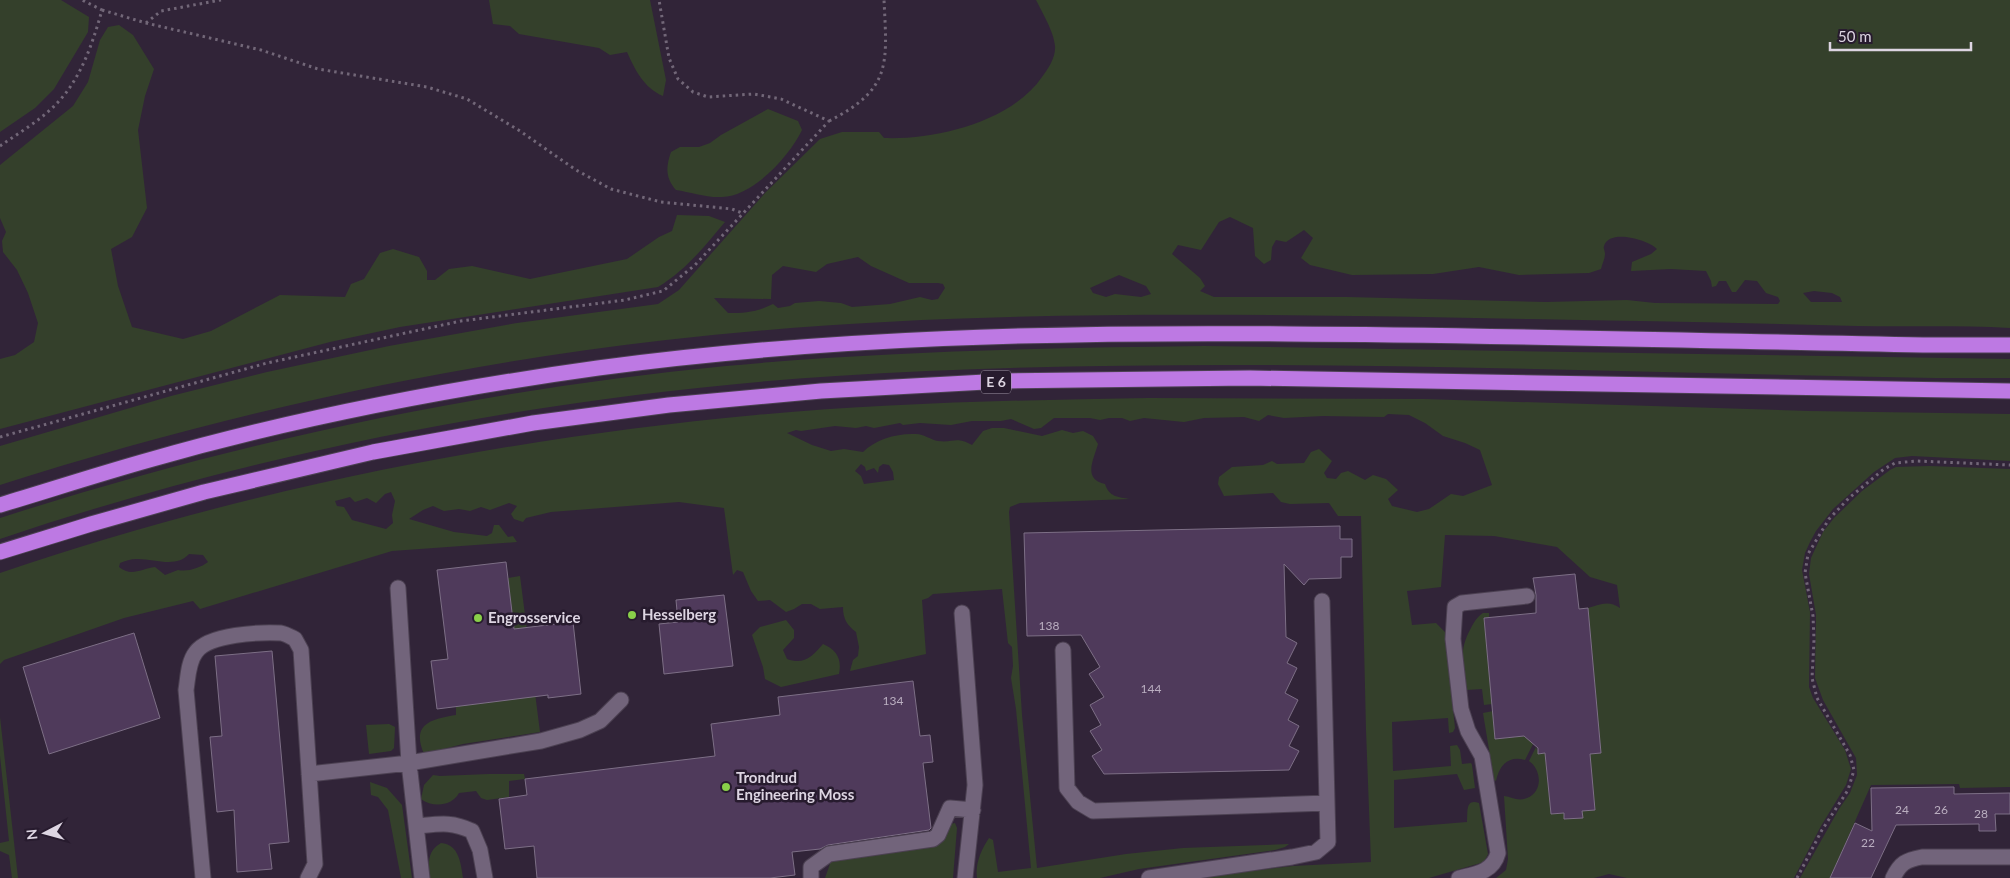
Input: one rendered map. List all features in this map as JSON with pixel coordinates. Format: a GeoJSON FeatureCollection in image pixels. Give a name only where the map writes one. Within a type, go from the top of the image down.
{"type":"FeatureCollection","features":[{"type":"Feature","properties":{"kind":"highway"},"geometry":{"type":"LineString","coordinates":[[0,505],[152,459],[282,426],[380,404],[514,380],[748,351],[951,338],[1176,333],[1373,334],[1913,345],[2010,345]]}},
{"type":"Feature","properties":{"kind":"highway","name":"E 6"},"geometry":{"type":"LineString","coordinates":[[0,552],[204,492],[373,452],[533,423],[669,405],[821,391],[1004,381],[1250,378],[2010,391]]}},
{"type":"Feature","properties":{"kind":"street"},"geometry":{"type":"LineString","coordinates":[[398,588],[409,763],[422,878]]}},
{"type":"Feature","properties":{"kind":"street"},"geometry":{"type":"LineString","coordinates":[[1459,878],[1489,869],[1496,862],[1498,853],[1482,756],[1468,731],[1460,709],[1453,639],[1455,608],[1462,604],[1527,596]]}},
{"type":"Feature","properties":{"kind":"street"},"geometry":{"type":"LineString","coordinates":[[1149,878],[1316,852],[1328,842],[1322,601]]}},
{"type":"Feature","properties":{"kind":"street"},"geometry":{"type":"LineString","coordinates":[[962,613],[976,785],[965,878]]}},
{"type":"Feature","properties":{"kind":"street"},"geometry":{"type":"LineString","coordinates":[[203,878],[186,690],[189,668],[196,652],[212,641],[230,637],[283,633],[295,638],[301,650],[315,864],[308,878]]}},
{"type":"Feature","properties":{"kind":"street"},"geometry":{"type":"LineString","coordinates":[[1064,650],[1067,788],[1078,802],[1093,811],[1327,803]]}},
{"type":"Feature","properties":{"kind":"street"},"geometry":{"type":"LineString","coordinates":[[309,774],[409,763],[541,742],[580,730],[600,721],[621,700]]}},
{"type":"Feature","properties":{"kind":"street"},"geometry":{"type":"LineString","coordinates":[[811,878],[810,867],[829,854],[933,839],[938,835],[950,808],[973,810]]}},
{"type":"Feature","properties":{"kind":"street"},"geometry":{"type":"LineString","coordinates":[[417,826],[446,823],[460,825],[472,831],[480,850],[484,878]]}},
{"type":"Feature","properties":{"kind":"street"},"geometry":{"type":"LineString","coordinates":[[1894,878],[1901,864],[1908,860],[1922,857],[2010,857]]}},
{"type":"Feature","properties":{"kind":"path"},"geometry":{"type":"LineString","coordinates":[[82,0],[102,10],[146,24],[261,50],[318,69],[427,87],[467,98],[520,131],[576,170],[611,189],[661,202],[732,209],[742,213]]}},
{"type":"Feature","properties":{"kind":"path"},"geometry":{"type":"LineString","coordinates":[[146,24],[161,11],[221,0]]}},
{"type":"Feature","properties":{"kind":"path"},"geometry":{"type":"LineString","coordinates":[[659,0],[669,58],[678,79],[693,92],[708,97],[754,94],[781,99],[829,121]]}},
{"type":"Feature","properties":{"kind":"path"},"geometry":{"type":"LineString","coordinates":[[0,437],[286,359],[461,321],[534,310],[625,300],[663,291],[695,265],[829,121],[860,103],[877,84],[882,73],[886,51],[884,0]]}},
{"type":"Feature","properties":{"kind":"path"},"geometry":{"type":"LineString","coordinates":[[0,146],[31,125],[59,102],[78,75],[95,34],[102,10]]}},
{"type":"Feature","properties":{"kind":"path"},"geometry":{"type":"LineString","coordinates":[[1797,878],[1822,830],[1848,790],[1854,770],[1850,755],[1817,698],[1812,678],[1813,616],[1805,573],[1808,554],[1814,542],[1828,519],[1837,509],[1884,469],[1895,463],[1917,461],[2010,465]]}},
{"type":"Feature","properties":{"kind":"green space"},"geometry":{"type":"Polygon","coordinates":[[[0,0],[61,0],[89,17],[88,32],[54,89],[35,108],[0,132],[0,0]]]}},
{"type":"Feature","properties":{"kind":"green space"},"geometry":{"type":"Polygon","coordinates":[[[489,0],[650,0],[666,80],[663,96],[656,93],[645,83],[627,52],[610,55],[599,48],[519,34],[510,26],[493,24],[489,0]]]}},
{"type":"Feature","properties":{"kind":"green space"},"geometry":{"type":"Polygon","coordinates":[[[1036,0],[2010,0],[2010,328],[1423,317],[1098,315],[882,322],[774,329],[581,351],[413,379],[330,396],[164,437],[0,485],[0,446],[171,396],[267,372],[389,346],[517,323],[658,304],[679,290],[765,193],[820,139],[842,132],[879,132],[884,138],[926,136],[970,125],[992,117],[1028,93],[1047,70],[1055,50],[1054,40],[1036,0]],[[1230,217],[1219,222],[1201,250],[1178,245],[1172,254],[1200,278],[1205,286],[1200,291],[1214,297],[1347,297],[1546,302],[1627,300],[1655,303],[1778,304],[1780,301],[1778,297],[1766,293],[1757,281],[1745,280],[1736,292],[1732,292],[1726,281],[1719,281],[1716,286],[1712,287],[1706,271],[1671,269],[1631,271],[1632,262],[1651,254],[1657,249],[1646,242],[1629,237],[1613,238],[1607,241],[1604,247],[1605,256],[1601,269],[1589,273],[1519,275],[1479,267],[1433,274],[1352,275],[1310,265],[1301,258],[1313,238],[1304,230],[1286,242],[1276,240],[1272,247],[1271,260],[1264,264],[1255,256],[1253,228],[1230,217]],[[858,257],[827,264],[816,272],[783,266],[772,275],[771,299],[714,298],[728,313],[740,313],[773,304],[778,308],[795,303],[819,301],[841,303],[852,307],[890,304],[920,297],[932,300],[938,299],[945,288],[943,284],[938,283],[909,283],[871,266],[858,257]],[[1119,275],[1090,288],[1093,293],[1106,297],[1115,294],[1141,297],[1151,294],[1146,286],[1119,275]],[[1814,291],[1803,293],[1811,302],[1842,302],[1840,297],[1832,293],[1814,291]]]}},
{"type":"Feature","properties":{"kind":"green space"},"geometry":{"type":"Polygon","coordinates":[[[119,25],[133,35],[154,69],[145,96],[138,130],[147,208],[132,237],[111,249],[118,286],[132,327],[183,339],[211,331],[280,295],[345,297],[351,284],[364,279],[380,253],[393,249],[419,257],[427,271],[427,280],[435,280],[449,269],[472,266],[530,279],[627,259],[659,237],[672,231],[677,215],[709,216],[725,222],[686,266],[658,287],[400,327],[330,342],[0,429],[0,359],[15,355],[34,342],[38,323],[28,293],[17,270],[3,252],[2,241],[6,232],[0,218],[0,165],[73,106],[88,82],[100,40],[108,27],[119,25]]]}},
{"type":"Feature","properties":{"kind":"green space"},"geometry":{"type":"Polygon","coordinates":[[[768,109],[798,121],[802,130],[788,152],[769,173],[746,190],[734,195],[710,197],[676,190],[668,176],[668,162],[671,152],[680,147],[699,147],[710,143],[768,109]]]}},
{"type":"Feature","properties":{"kind":"green space"},"geometry":{"type":"Polygon","coordinates":[[[1204,346],[2010,359],[2010,378],[1248,365],[973,369],[731,384],[625,396],[413,430],[203,478],[101,507],[0,539],[0,518],[178,466],[358,423],[541,389],[726,366],[845,357],[1024,349],[1204,346]]]}},
{"type":"Feature","properties":{"kind":"green space"},"geometry":{"type":"Polygon","coordinates":[[[1099,399],[1424,399],[1809,411],[2010,414],[2010,461],[1912,456],[1895,458],[1874,472],[1833,509],[1810,542],[1805,553],[1802,570],[1810,612],[1809,687],[1813,698],[1845,750],[1851,769],[1846,785],[1821,826],[1794,878],[1627,878],[1609,874],[1594,878],[1496,878],[1506,870],[1508,859],[1504,796],[1524,799],[1536,791],[1539,781],[1538,775],[1529,761],[1536,747],[1539,753],[1545,753],[1551,814],[1564,813],[1565,819],[1582,818],[1582,811],[1595,810],[1590,754],[1601,753],[1588,608],[1608,603],[1620,608],[1617,585],[1590,577],[1557,547],[1494,536],[1445,535],[1441,587],[1407,591],[1412,625],[1436,623],[1445,632],[1455,728],[1453,732],[1449,733],[1448,718],[1392,722],[1393,771],[1451,766],[1450,746],[1457,745],[1460,750],[1462,764],[1471,763],[1472,765],[1475,788],[1464,790],[1457,774],[1394,780],[1394,828],[1467,822],[1469,804],[1471,802],[1479,803],[1488,854],[1484,862],[1429,878],[1192,878],[1293,866],[1371,862],[1361,516],[1338,516],[1329,503],[1290,504],[1281,502],[1273,493],[1224,496],[1218,484],[1219,477],[1232,467],[1263,465],[1272,461],[1277,464],[1304,463],[1311,452],[1319,449],[1332,461],[1324,473],[1327,478],[1336,479],[1341,473],[1348,471],[1365,480],[1373,475],[1386,479],[1398,490],[1388,499],[1392,506],[1417,512],[1429,509],[1451,494],[1463,496],[1492,485],[1480,450],[1443,436],[1425,423],[1409,415],[1388,414],[1384,417],[1323,416],[1284,418],[1268,415],[1259,421],[1244,417],[1204,418],[1184,422],[1144,418],[1130,421],[1122,418],[1100,420],[1090,418],[1054,418],[1041,428],[1034,429],[1011,419],[972,421],[951,425],[920,423],[903,425],[900,423],[874,428],[866,426],[856,428],[835,426],[801,431],[796,430],[787,433],[812,445],[831,451],[844,449],[863,452],[880,440],[909,434],[922,435],[938,441],[958,440],[972,445],[983,431],[992,428],[1004,428],[1042,436],[1062,430],[1073,433],[1083,431],[1093,436],[1098,444],[1091,468],[1094,478],[1105,484],[1112,494],[1130,499],[1020,503],[1010,507],[1009,512],[1022,715],[1037,868],[1126,854],[1183,848],[1289,844],[1275,850],[1139,869],[1100,878],[977,878],[979,857],[989,838],[993,840],[998,872],[1031,868],[1016,709],[1011,678],[1013,666],[1012,647],[1008,643],[1002,589],[933,594],[922,600],[926,654],[850,671],[853,660],[858,656],[859,647],[856,632],[846,621],[843,607],[820,609],[811,604],[802,604],[786,612],[770,600],[758,601],[751,591],[743,572],[737,570],[733,575],[724,508],[679,502],[551,512],[526,518],[523,522],[514,519],[511,514],[517,506],[509,503],[490,510],[481,507],[470,511],[459,509],[444,511],[433,506],[409,519],[454,532],[487,536],[492,533],[494,525],[499,525],[508,537],[513,536],[517,542],[392,551],[200,609],[193,601],[124,618],[4,660],[0,664],[0,573],[92,543],[278,493],[468,454],[660,425],[756,415],[854,408],[1099,399]],[[861,464],[855,471],[861,476],[864,484],[894,480],[893,472],[889,465],[883,464],[879,467],[878,473],[874,468],[866,471],[865,467],[861,464]],[[391,492],[385,494],[376,503],[367,498],[355,502],[350,497],[335,501],[337,506],[344,507],[352,520],[386,529],[393,523],[392,515],[395,501],[391,492]],[[189,554],[184,558],[171,562],[132,559],[120,563],[119,567],[128,572],[136,572],[155,567],[165,575],[178,570],[194,569],[208,562],[203,555],[189,554]]]}},
{"type":"Feature","properties":{"kind":"green space"},"geometry":{"type":"Polygon","coordinates":[[[1929,466],[2010,469],[2010,787],[1960,788],[1959,784],[1871,785],[1830,878],[1800,878],[1850,793],[1857,775],[1856,758],[1823,700],[1815,678],[1816,615],[1809,574],[1811,558],[1823,532],[1834,518],[1862,491],[1896,467],[1929,466]]]}},
{"type":"Feature","properties":{"kind":"green space"},"geometry":{"type":"Polygon","coordinates":[[[520,576],[540,732],[463,744],[424,754],[420,736],[422,730],[431,721],[456,715],[456,706],[522,698],[508,578],[520,576]]]}},
{"type":"Feature","properties":{"kind":"green space"},"geometry":{"type":"Polygon","coordinates":[[[1483,613],[1489,613],[1489,617],[1484,618],[1492,704],[1484,705],[1482,689],[1466,690],[1462,659],[1467,636],[1479,616],[1483,613]]]}},
{"type":"Feature","properties":{"kind":"green space"},"geometry":{"type":"Polygon","coordinates":[[[786,620],[794,630],[794,638],[783,650],[787,659],[798,661],[807,659],[823,644],[832,649],[839,659],[839,674],[781,687],[765,679],[752,635],[760,627],[786,620]]]}},
{"type":"Feature","properties":{"kind":"green space"},"geometry":{"type":"Polygon","coordinates":[[[1493,711],[1496,739],[1537,735],[1531,742],[1533,744],[1525,760],[1509,760],[1502,766],[1496,781],[1494,780],[1483,713],[1493,711]]]}},
{"type":"Feature","properties":{"kind":"green space"},"geometry":{"type":"Polygon","coordinates":[[[0,717],[18,878],[12,878],[9,855],[0,851],[0,843],[9,841],[0,756],[0,717]]]}},
{"type":"Feature","properties":{"kind":"green space"},"geometry":{"type":"Polygon","coordinates":[[[389,724],[395,727],[394,748],[391,751],[369,754],[366,725],[389,724]]]}},
{"type":"Feature","properties":{"kind":"green space"},"geometry":{"type":"Polygon","coordinates":[[[524,774],[525,779],[509,781],[509,797],[487,800],[481,798],[476,791],[459,793],[452,801],[442,804],[431,804],[421,799],[424,785],[433,775],[524,774]]]}},
{"type":"Feature","properties":{"kind":"green space"},"geometry":{"type":"Polygon","coordinates":[[[370,782],[387,788],[402,805],[412,878],[401,878],[388,810],[378,797],[371,795],[370,782]]]}},
{"type":"Feature","properties":{"kind":"green space"},"geometry":{"type":"Polygon","coordinates":[[[955,823],[957,828],[953,878],[825,878],[831,861],[929,845],[951,824],[955,823]]]}},
{"type":"Feature","properties":{"kind":"green space"},"geometry":{"type":"Polygon","coordinates":[[[441,843],[447,844],[455,851],[460,861],[463,878],[430,878],[429,863],[431,854],[436,846],[441,843]]]}},
{"type":"Feature","properties":{"kind":"building"},"geometry":{"type":"Polygon","coordinates":[[[1340,526],[1340,539],[1352,539],[1352,557],[1341,557],[1341,578],[1309,579],[1304,585],[1284,564],[1286,637],[1297,643],[1287,663],[1297,668],[1285,693],[1298,700],[1288,720],[1299,726],[1289,746],[1299,751],[1289,770],[1104,774],[1092,756],[1102,750],[1090,731],[1101,725],[1090,705],[1104,697],[1089,674],[1100,667],[1081,635],[1027,636],[1024,533],[1340,526]]]}},
{"type":"Feature","properties":{"kind":"building","name":"Engrosservice"},"geometry":{"type":"Polygon","coordinates":[[[506,562],[514,629],[573,622],[581,694],[548,698],[548,695],[437,709],[431,661],[448,659],[437,570],[506,562]]]}},
{"type":"Feature","properties":{"kind":"building"},"geometry":{"type":"Polygon","coordinates":[[[1575,574],[1579,609],[1588,608],[1601,753],[1590,754],[1595,810],[1582,811],[1583,818],[1564,819],[1564,813],[1551,814],[1545,753],[1538,754],[1538,748],[1524,736],[1495,739],[1484,618],[1536,613],[1536,595],[1533,578],[1575,574]]]}},
{"type":"Feature","properties":{"kind":"building"},"geometry":{"type":"Polygon","coordinates":[[[724,595],[733,666],[664,674],[659,624],[678,622],[676,600],[724,595]]]}},
{"type":"Feature","properties":{"kind":"building"},"geometry":{"type":"Polygon","coordinates":[[[134,633],[160,718],[49,754],[23,667],[134,633]]]}},
{"type":"Feature","properties":{"kind":"building"},"geometry":{"type":"Polygon","coordinates":[[[272,651],[289,842],[269,844],[272,869],[237,872],[234,810],[217,812],[210,737],[222,736],[215,656],[272,651]]]}},
{"type":"Feature","properties":{"kind":"building","name":"Trondrud Engineering Moss"},"geometry":{"type":"Polygon","coordinates":[[[913,681],[920,736],[930,735],[933,762],[923,763],[931,828],[929,830],[792,852],[795,875],[770,878],[537,878],[534,846],[505,849],[499,799],[527,795],[525,779],[715,756],[711,724],[780,715],[778,697],[913,681]]]}},
{"type":"Feature","properties":{"kind":"building"},"geometry":{"type":"Polygon","coordinates":[[[1954,787],[1954,794],[2010,793],[2010,814],[1995,814],[1996,831],[1979,831],[1979,824],[1896,825],[1871,878],[1830,878],[1855,823],[1872,831],[1871,788],[1954,787]]]}},
{"type":"Feature","properties":{"kind":"place","name":"Hesselberg"},"geometry":{"type":"Point","coordinates":[632,615]}},
{"type":"Feature","properties":{"kind":"place","name":"Engrosservice"},"geometry":{"type":"Point","coordinates":[478,618]}},
{"type":"Feature","properties":{"kind":"place","name":"Trondrud Engineering Moss"},"geometry":{"type":"Point","coordinates":[726,787]}}]}
